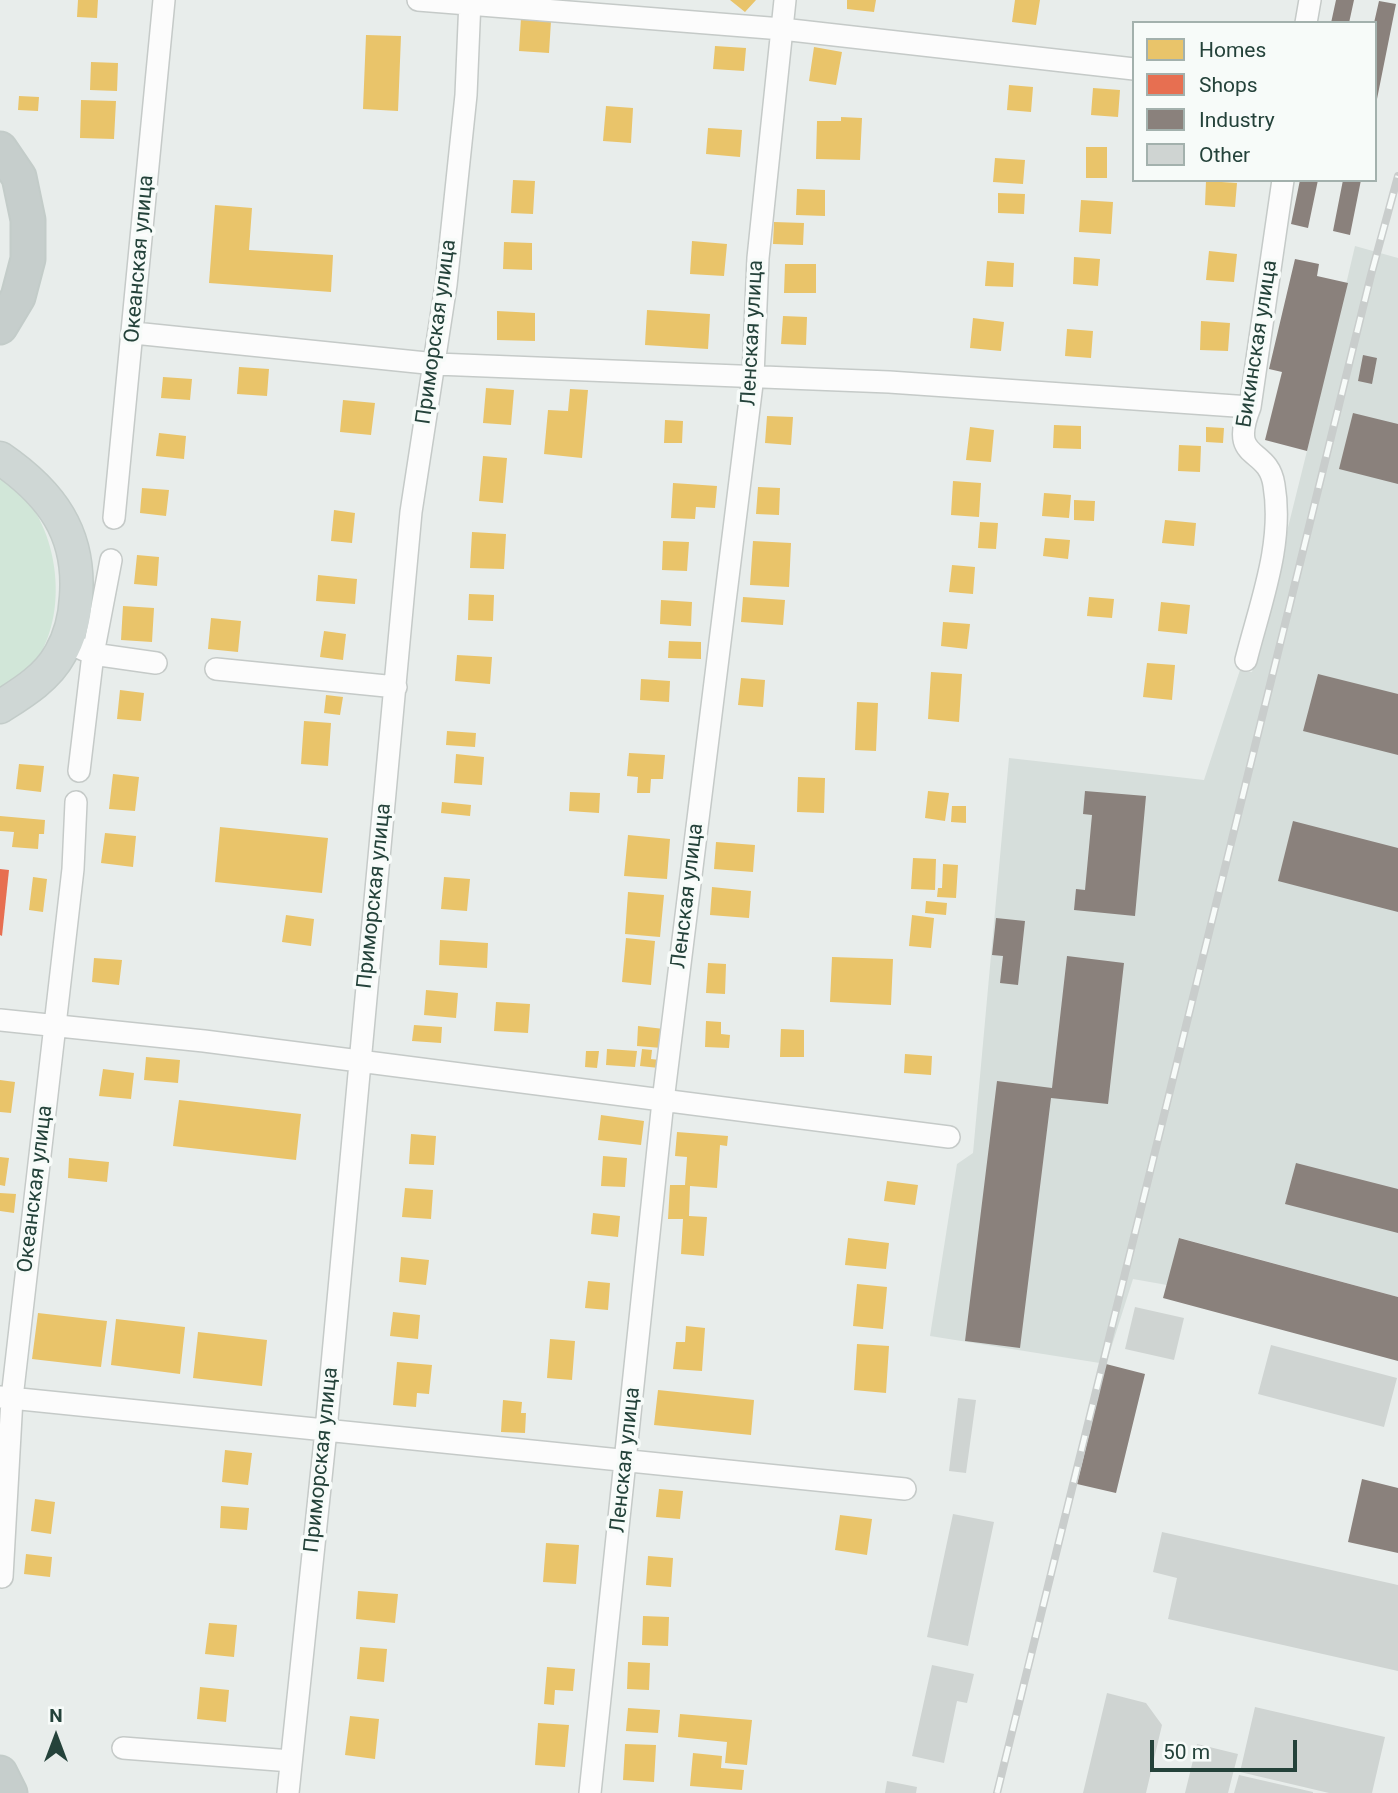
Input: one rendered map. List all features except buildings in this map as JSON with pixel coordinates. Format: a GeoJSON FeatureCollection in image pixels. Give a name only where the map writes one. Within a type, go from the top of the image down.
{"type":"FeatureCollection","features":[{"type":"Feature","properties":{"kind":"highway"},"geometry":{"type":"LineString","coordinates":[[0,149],[19,177],[28,219],[28,259],[18,298],[0,327]]}},
{"type":"Feature","properties":{"kind":"highway"},"geometry":{"type":"LineString","coordinates":[[0,1773],[10,1793]]}},
{"type":"Feature","properties":{"kind":"main road"},"geometry":{"type":"LineString","coordinates":[[0,458],[27,477],[52,506],[71,538],[78,576],[75,616],[79,648],[60,655],[35,685],[0,707]]}},
{"type":"Feature","properties":{"kind":"street","name":"Океанская улица"},"geometry":{"type":"LineString","coordinates":[[114,518],[134,333],[164,0]]}},
{"type":"Feature","properties":{"kind":"street"},"geometry":{"type":"LineString","coordinates":[[418,0],[470,2],[782,29],[1132,69]]}},
{"type":"Feature","properties":{"kind":"street","name":"Ленская улица"},"geometry":{"type":"LineString","coordinates":[[590,1793],[663,1101],[753,376],[758,258],[785,0]]}},
{"type":"Feature","properties":{"kind":"street"},"geometry":{"type":"LineString","coordinates":[[1307,21],[1310,0]]}},
{"type":"Feature","properties":{"kind":"street","name":"Приморская улица"},"geometry":{"type":"LineString","coordinates":[[288,1793],[326,1430],[411,512],[422,431],[436,364],[466,95],[470,2]]}},
{"type":"Feature","properties":{"kind":"street","name":"Бикинская улица"},"geometry":{"type":"LineString","coordinates":[[1246,660],[1275,545],[1276,514],[1274,485],[1269,467],[1243,443],[1243,424],[1250,407],[1283,182]]}},
{"type":"Feature","properties":{"kind":"street"},"geometry":{"type":"LineString","coordinates":[[134,333],[436,364],[889,382],[1250,407]]}},
{"type":"Feature","properties":{"kind":"street"},"geometry":{"type":"LineString","coordinates":[[79,771],[79,648],[111,560]]}},
{"type":"Feature","properties":{"kind":"street"},"geometry":{"type":"LineString","coordinates":[[79,648],[156,663]]}},
{"type":"Feature","properties":{"kind":"street"},"geometry":{"type":"LineString","coordinates":[[216,669],[396,687]]}},
{"type":"Feature","properties":{"kind":"street","name":"Океанская улица"},"geometry":{"type":"LineString","coordinates":[[2,1577],[6,1398],[55,1026],[73,869],[76,802]]}},
{"type":"Feature","properties":{"kind":"street"},"geometry":{"type":"LineString","coordinates":[[0,1020],[204,1041],[949,1137]]}},
{"type":"Feature","properties":{"kind":"street"},"geometry":{"type":"LineString","coordinates":[[6,1398],[905,1489]]}},
{"type":"Feature","properties":{"kind":"street"},"geometry":{"type":"LineString","coordinates":[[123,1748],[291,1762]]}},
{"type":"Feature","properties":{"kind":"shaded area"},"geometry":{"type":"Polygon","coordinates":[[[1355,246],[1398,258],[1398,1297],[1180,1238],[1167,1285],[1133,1279],[1106,1364],[930,1336],[957,1164],[973,1153],[1009,758],[1204,780],[1240,670],[1252,672],[1355,246]]]}},
{"type":"Feature","properties":{"kind":"green space"},"geometry":{"type":"Polygon","coordinates":[[[0,475],[18,490],[33,509],[44,530],[52,554],[55,604],[51,627],[38,661],[24,674],[0,688],[0,475]]]}},
{"type":"Feature","properties":{"kind":"railway"},"geometry":{"type":"LineString","coordinates":[[997,1793],[1371,275],[1398,176]]}}]}
